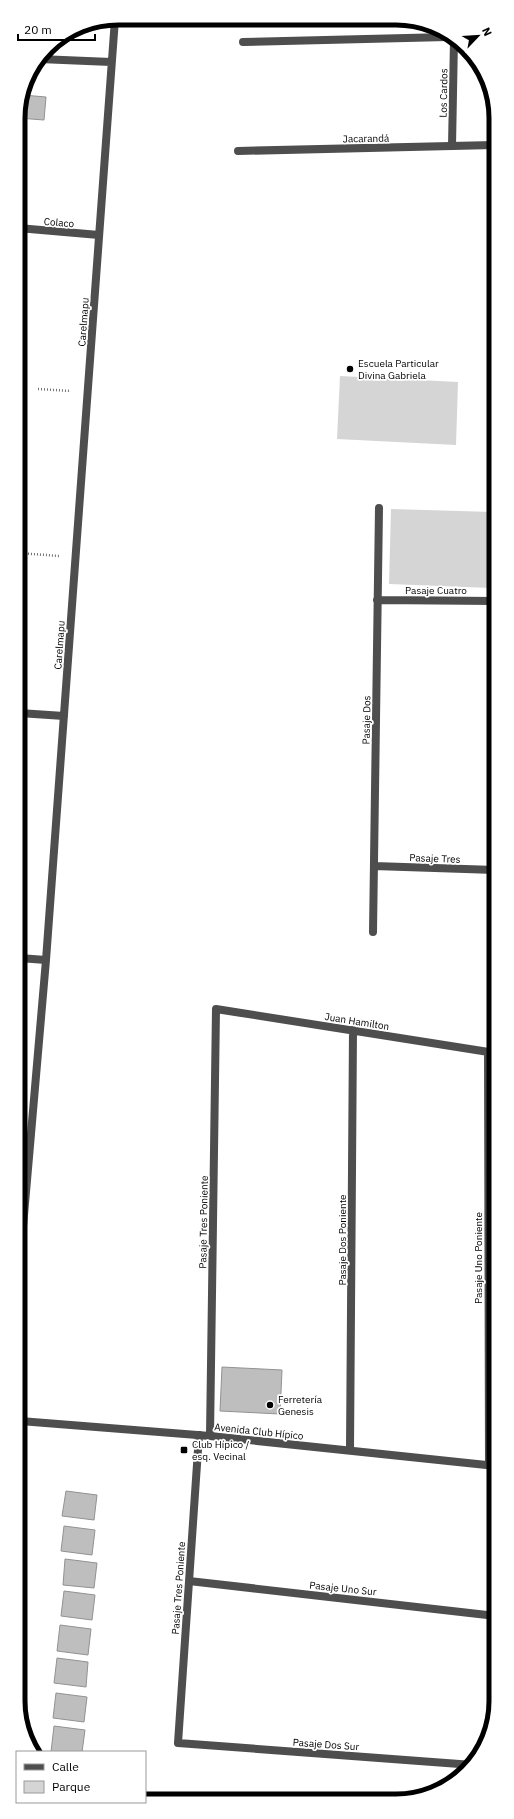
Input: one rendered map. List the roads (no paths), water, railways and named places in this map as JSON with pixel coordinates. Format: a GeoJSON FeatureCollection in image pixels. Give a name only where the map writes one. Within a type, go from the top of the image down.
{"type":"FeatureCollection","features":[{"type":"Feature","properties":{"kind":"street","name":"Carelmapu"},"geometry":{"type":"LineString","coordinates":[[25,1203],[46,960],[114,25]]}},
{"type":"Feature","properties":{"kind":"street"},"geometry":{"type":"LineString","coordinates":[[242,42],[443,37]]}},
{"type":"Feature","properties":{"kind":"street","name":"Los Cardos"},"geometry":{"type":"LineString","coordinates":[[452,146],[454,45]]}},
{"type":"Feature","properties":{"kind":"street"},"geometry":{"type":"LineString","coordinates":[[46,59],[111,62]]}},
{"type":"Feature","properties":{"kind":"street","name":"Jacarandá"},"geometry":{"type":"LineString","coordinates":[[238,151],[489,145]]}},
{"type":"Feature","properties":{"kind":"street","name":"Colaco"},"geometry":{"type":"LineString","coordinates":[[25,229],[99,235]]}},
{"type":"Feature","properties":{"kind":"street","name":"Pasaje Dos"},"geometry":{"type":"LineString","coordinates":[[373,932],[379,508]]}},
{"type":"Feature","properties":{"kind":"street","name":"Pasaje Cuatro"},"geometry":{"type":"LineString","coordinates":[[377,600],[489,601]]}},
{"type":"Feature","properties":{"kind":"street"},"geometry":{"type":"LineString","coordinates":[[25,713],[64,716]]}},
{"type":"Feature","properties":{"kind":"street","name":"Pasaje Tres"},"geometry":{"type":"LineString","coordinates":[[374,866],[489,870]]}},
{"type":"Feature","properties":{"kind":"street"},"geometry":{"type":"LineString","coordinates":[[25,958],[46,960]]}},
{"type":"Feature","properties":{"kind":"street","name":"Juan Hamilton"},"geometry":{"type":"LineString","coordinates":[[216,1009],[489,1052]]}},
{"type":"Feature","properties":{"kind":"street","name":"Pasaje Tres Poniente"},"geometry":{"type":"LineString","coordinates":[[210,1436],[216,1009]]}},
{"type":"Feature","properties":{"kind":"street","name":"Pasaje Dos Poniente"},"geometry":{"type":"LineString","coordinates":[[350,1450],[353,1030]]}},
{"type":"Feature","properties":{"kind":"street","name":"Avenida Club Hípico"},"geometry":{"type":"LineString","coordinates":[[25,1421],[210,1436],[489,1466]]}},
{"type":"Feature","properties":{"kind":"street","name":"Pasaje Tres Poniente"},"geometry":{"type":"LineString","coordinates":[[178,1743],[199,1435]]}},
{"type":"Feature","properties":{"kind":"street","name":"Pasaje Uno Sur"},"geometry":{"type":"LineString","coordinates":[[189,1581],[489,1615]]}},
{"type":"Feature","properties":{"kind":"street","name":"Pasaje Dos Sur"},"geometry":{"type":"LineString","coordinates":[[178,1743],[464,1764]]}},
{"type":"Feature","properties":{"kind":"place","name":"Escuela Particular Divina Gabriela"},"geometry":{"type":"Point","coordinates":[350,369]}},
{"type":"Feature","properties":{"kind":"place","name":"Ferretería Genesis"},"geometry":{"type":"Point","coordinates":[270,1405]}},
{"type":"Feature","properties":{"kind":"place","name":"Club Hípico / esq. Vecinal"},"geometry":{"type":"Point","coordinates":[184,1450]}}]}
